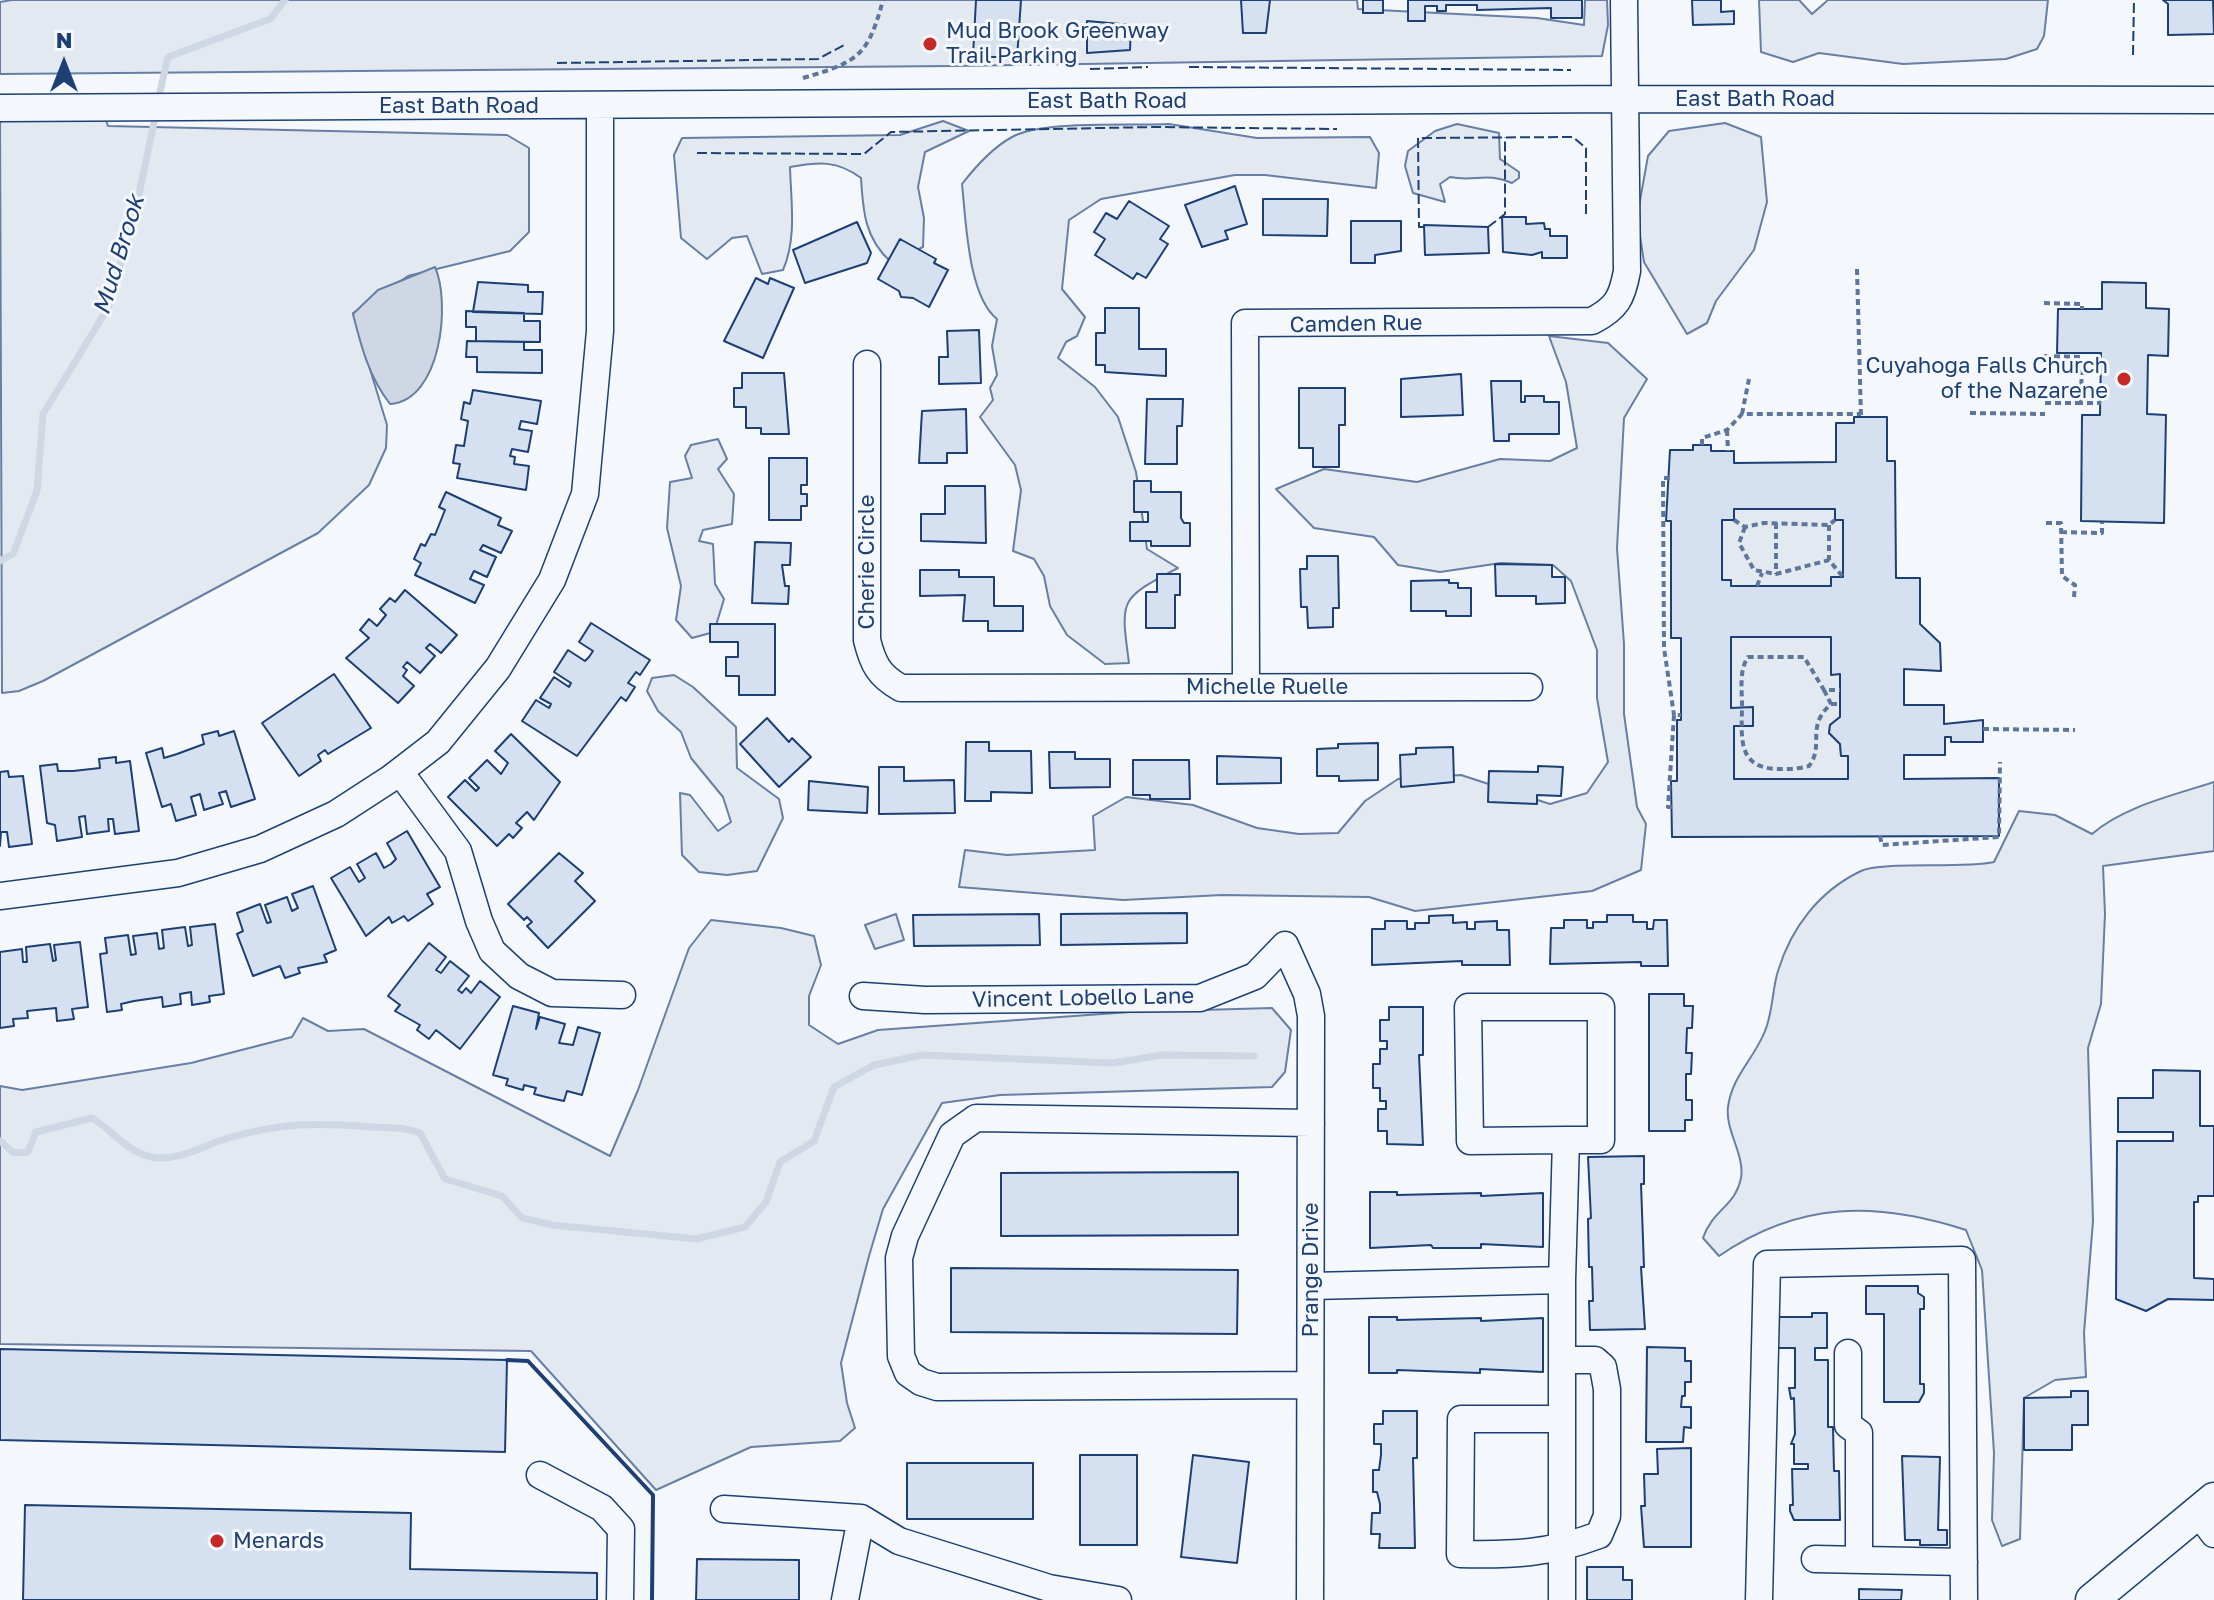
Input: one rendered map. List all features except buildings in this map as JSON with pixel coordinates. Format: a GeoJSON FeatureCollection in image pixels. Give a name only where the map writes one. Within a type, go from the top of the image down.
{"type":"FeatureCollection","features":[{"type":"Feature","properties":{"kind":"main road"},"geometry":{"type":"LineString","coordinates":[[2092,1600],[2209,1515]]}},
{"type":"Feature","properties":{"kind":"street"},"geometry":{"type":"LineString","coordinates":[[1624,0],[1625,99]]}},
{"type":"Feature","properties":{"kind":"street","name":"East Bath Road"},"geometry":{"type":"LineString","coordinates":[[0,108],[1625,99],[2214,100]]}},
{"type":"Feature","properties":{"kind":"street","name":"Camden Rue"},"geometry":{"type":"LineString","coordinates":[[1246,686],[1245,323],[1592,321],[1612,311],[1622,298],[1627,271],[1625,99]]}},
{"type":"Feature","properties":{"kind":"street"},"geometry":{"type":"LineString","coordinates":[[0,896],[178,873],[246,855],[336,814],[400,772],[438,742],[498,668],[552,580],[585,494],[600,331],[600,105]]}},
{"type":"Feature","properties":{"kind":"street","name":"Cherie Circle"},"geometry":{"type":"LineString","coordinates":[[867,364],[867,640],[873,665],[885,680],[901,688],[1006,689]]}},
{"type":"Feature","properties":{"kind":"street","name":"Michelle Ruelle"},"geometry":{"type":"LineString","coordinates":[[1006,689],[1529,687]]}},
{"type":"Feature","properties":{"kind":"street"},"geometry":{"type":"LineString","coordinates":[[400,772],[458,851],[479,921],[492,951],[519,976],[552,993],[622,995]]}},
{"type":"Feature","properties":{"kind":"street","name":"Vincent Lobello Lane"},"geometry":{"type":"LineString","coordinates":[[863,996],[925,1000],[1200,998],[1255,976],[1285,945]]}},
{"type":"Feature","properties":{"kind":"street","name":"Prange Drive"},"geometry":{"type":"LineString","coordinates":[[1285,945],[1307,994],[1311,1016],[1310,1600]]}},
{"type":"Feature","properties":{"kind":"street"},"geometry":{"type":"LineString","coordinates":[[1468,1007],[1601,1007],[1601,1140],[1566,1140],[1470,1141],[1468,1007]]}},
{"type":"Feature","properties":{"kind":"street"},"geometry":{"type":"LineString","coordinates":[[1310,1385],[937,1387],[921,1382],[908,1373],[901,1356],[899,1258],[905,1236],[952,1135],[976,1118],[1311,1123]]}},
{"type":"Feature","properties":{"kind":"street"},"geometry":{"type":"LineString","coordinates":[[1562,1600],[1562,1280],[1566,1140]]}},
{"type":"Feature","properties":{"kind":"street"},"geometry":{"type":"LineString","coordinates":[[1759,1600],[1767,1264],[1962,1260],[1964,1600]]}},
{"type":"Feature","properties":{"kind":"street"},"geometry":{"type":"LineString","coordinates":[[1312,1286],[1562,1280]]}},
{"type":"Feature","properties":{"kind":"street"},"geometry":{"type":"LineString","coordinates":[[1848,1353],[1848,1425],[1859,1433],[1859,1558]]}},
{"type":"Feature","properties":{"kind":"street"},"geometry":{"type":"LineString","coordinates":[[1562,1360],[1595,1360],[1603,1367],[1607,1389],[1607,1516],[1599,1535],[1561,1549],[1523,1555],[1460,1554],[1461,1419],[1562,1419]]}},
{"type":"Feature","properties":{"kind":"street"},"geometry":{"type":"LineString","coordinates":[[540,1475],[602,1508],[621,1529],[620,1600]]}},
{"type":"Feature","properties":{"kind":"street"},"geometry":{"type":"LineString","coordinates":[[724,1509],[861,1518],[899,1541],[1049,1588],[1118,1600]]}},
{"type":"Feature","properties":{"kind":"street"},"geometry":{"type":"LineString","coordinates":[[845,1600],[861,1518]]}},
{"type":"Feature","properties":{"kind":"street"},"geometry":{"type":"LineString","coordinates":[[1815,1559],[1964,1562]]}},
{"type":"Feature","properties":{"kind":"path"},"geometry":{"type":"LineString","coordinates":[[800,79],[835,69],[859,55],[870,42],[883,0]]}},
{"type":"Feature","properties":{"kind":"path"},"geometry":{"type":"LineString","coordinates":[[1742,414],[1861,415],[1857,269]]}},
{"type":"Feature","properties":{"kind":"path"},"geometry":{"type":"LineString","coordinates":[[2044,303],[2082,304],[2082,309]]}},
{"type":"Feature","properties":{"kind":"path"},"geometry":{"type":"LineString","coordinates":[[2044,356],[2082,357],[2081,403]]}},
{"type":"Feature","properties":{"kind":"path"},"geometry":{"type":"LineString","coordinates":[[1702,445],[1702,438],[1727,430],[1742,414],[1749,379]]}},
{"type":"Feature","properties":{"kind":"path"},"geometry":{"type":"LineString","coordinates":[[2045,403],[2101,403]]}},
{"type":"Feature","properties":{"kind":"path"},"geometry":{"type":"LineString","coordinates":[[1970,413],[2045,414]]}},
{"type":"Feature","properties":{"kind":"path"},"geometry":{"type":"LineString","coordinates":[[1727,430],[1728,451]]}},
{"type":"Feature","properties":{"kind":"path"},"geometry":{"type":"LineString","coordinates":[[1670,478],[1663,478],[1664,648],[1674,715],[1667,779],[1668,807],[1672,807]]}},
{"type":"Feature","properties":{"kind":"path"},"geometry":{"type":"LineString","coordinates":[[1734,520],[1745,527],[1776,523],[1829,525],[1835,520]]}},
{"type":"Feature","properties":{"kind":"path"},"geometry":{"type":"LineString","coordinates":[[2061,532],[2102,533],[2102,522]]}},
{"type":"Feature","properties":{"kind":"path"},"geometry":{"type":"LineString","coordinates":[[1776,523],[1776,574]]}},
{"type":"Feature","properties":{"kind":"path"},"geometry":{"type":"LineString","coordinates":[[2046,523],[2061,523],[2062,576],[2075,585],[2074,597]]}},
{"type":"Feature","properties":{"kind":"path"},"geometry":{"type":"LineString","coordinates":[[1664,525],[1671,525]]}},
{"type":"Feature","properties":{"kind":"path"},"geometry":{"type":"LineString","coordinates":[[1829,525],[1829,560],[1843,577]]}},
{"type":"Feature","properties":{"kind":"path"},"geometry":{"type":"LineString","coordinates":[[1745,527],[1739,543],[1741,552],[1747,563],[1762,573],[1776,574],[1829,560]]}},
{"type":"Feature","properties":{"kind":"path"},"geometry":{"type":"LineString","coordinates":[[1757,586],[1762,573]]}},
{"type":"Feature","properties":{"kind":"path"},"geometry":{"type":"LineString","coordinates":[[1831,704],[1804,657],[1748,657],[1742,675],[1744,753],[1758,767],[1809,766],[1814,759],[1815,725],[1819,714],[1831,704],[1840,704]]}},
{"type":"Feature","properties":{"kind":"path"},"geometry":{"type":"LineString","coordinates":[[1824,690],[1840,690]]}},
{"type":"Feature","properties":{"kind":"path"},"geometry":{"type":"LineString","coordinates":[[1674,715],[1681,715]]}},
{"type":"Feature","properties":{"kind":"path"},"geometry":{"type":"LineString","coordinates":[[1983,729],[2075,730]]}},
{"type":"Feature","properties":{"kind":"path"},"geometry":{"type":"LineString","coordinates":[[1880,836],[1882,845],[1999,837],[2000,762]]}},
{"type":"Feature","properties":{"kind":"shaded area"},"geometry":{"type":"Polygon","coordinates":[[[1357,0],[1358,9],[1537,18],[1584,25],[1585,0],[1607,0],[1608,25],[1602,56],[953,66],[0,74],[0,2],[1357,0]]]}},
{"type":"Feature","properties":{"kind":"shaded area"},"geometry":{"type":"Polygon","coordinates":[[[1759,0],[1799,0],[1812,14],[1828,0],[2048,0],[2044,36],[2037,49],[2006,59],[1903,64],[1819,53],[1793,62],[1761,52],[1759,0]]]}},
{"type":"Feature","properties":{"kind":"shaded area"},"geometry":{"type":"Polygon","coordinates":[[[101,107],[108,126],[507,135],[529,148],[529,232],[510,251],[408,276],[353,313],[387,425],[386,448],[369,485],[318,533],[43,681],[19,691],[2,693],[0,108],[101,107]]]}},
{"type":"Feature","properties":{"kind":"shaded area"},"geometry":{"type":"Polygon","coordinates":[[[943,121],[969,131],[925,152],[918,187],[924,218],[923,247],[891,262],[876,244],[867,224],[861,178],[836,165],[790,167],[792,233],[783,270],[762,274],[747,236],[732,238],[707,259],[681,238],[674,155],[682,138],[900,135],[943,121]]]}},
{"type":"Feature","properties":{"kind":"shaded area"},"geometry":{"type":"Polygon","coordinates":[[[1725,123],[1761,137],[1767,202],[1754,250],[1716,301],[1707,323],[1687,334],[1644,262],[1637,217],[1648,156],[1669,131],[1725,123]]]}},
{"type":"Feature","properties":{"kind":"shaded area"},"geometry":{"type":"Polygon","coordinates":[[[1169,124],[1257,138],[1370,137],[1379,153],[1376,188],[1265,175],[1235,175],[1101,199],[1069,220],[1062,289],[1085,317],[1077,336],[1066,342],[1058,358],[1095,387],[1118,417],[1136,472],[1147,549],[1178,568],[1145,587],[1128,602],[1125,625],[1129,663],[1105,664],[1067,635],[1050,606],[1044,576],[1034,559],[1013,551],[1021,490],[1015,465],[980,417],[993,400],[990,388],[997,375],[992,346],[997,319],[987,308],[974,276],[962,184],[998,146],[1026,132],[1065,126],[1169,124]]]}},
{"type":"Feature","properties":{"kind":"shaded area"},"geometry":{"type":"Polygon","coordinates":[[[1457,124],[1499,133],[1500,159],[1519,172],[1519,178],[1512,183],[1495,178],[1450,177],[1440,184],[1445,202],[1413,193],[1405,166],[1408,151],[1435,131],[1457,124]]]}},
{"type":"Feature","properties":{"kind":"shaded area"},"geometry":{"type":"Polygon","coordinates":[[[435,267],[442,303],[438,348],[421,386],[407,399],[390,404],[371,372],[353,314],[378,290],[435,267]]]}},
{"type":"Feature","properties":{"kind":"shaded area"},"geometry":{"type":"Polygon","coordinates":[[[1549,336],[1608,343],[1647,379],[1624,418],[1617,548],[1624,644],[1624,714],[1637,807],[1646,824],[1641,870],[1592,891],[1415,911],[1369,897],[1222,895],[1123,900],[959,887],[965,850],[1007,855],[1095,850],[1093,816],[1126,797],[1193,805],[1257,828],[1299,834],[1338,833],[1365,801],[1398,779],[1461,775],[1550,804],[1587,793],[1608,762],[1597,698],[1597,650],[1571,581],[1553,565],[1501,563],[1440,572],[1398,565],[1374,537],[1314,528],[1276,489],[1324,469],[1417,482],[1500,459],[1550,461],[1577,448],[1566,382],[1549,336]]]}},
{"type":"Feature","properties":{"kind":"shaded area"},"geometry":{"type":"Polygon","coordinates":[[[718,439],[727,459],[718,469],[734,494],[732,524],[703,530],[699,541],[713,544],[715,584],[724,599],[714,632],[692,638],[676,620],[681,586],[667,528],[670,482],[692,478],[685,456],[691,445],[718,439]]]}},
{"type":"Feature","properties":{"kind":"shaded area"},"geometry":{"type":"Polygon","coordinates":[[[1734,509],[1835,509],[1835,520],[1843,520],[1843,577],[1831,586],[1731,586],[1731,580],[1722,580],[1722,520],[1734,520],[1734,509]]]}},
{"type":"Feature","properties":{"kind":"shaded area"},"geometry":{"type":"Polygon","coordinates":[[[1731,637],[1831,637],[1831,674],[1840,674],[1840,717],[1830,725],[1829,733],[1840,744],[1841,755],[1848,756],[1848,779],[1734,779],[1734,726],[1753,726],[1753,708],[1731,708],[1731,637]]]}},
{"type":"Feature","properties":{"kind":"shaded area"},"geometry":{"type":"Polygon","coordinates":[[[674,675],[693,687],[736,727],[737,768],[779,799],[783,818],[757,871],[727,875],[699,872],[682,855],[680,793],[690,795],[718,831],[731,822],[723,797],[691,758],[681,732],[658,711],[647,691],[652,678],[674,675]]]}},
{"type":"Feature","properties":{"kind":"shaded area"},"geometry":{"type":"Polygon","coordinates":[[[2214,782],[2214,851],[2103,866],[2105,914],[2101,1004],[2088,1048],[2093,1221],[2084,1333],[2086,1377],[2055,1380],[2024,1398],[2020,1539],[2002,1546],[1992,1520],[1994,1453],[1982,1270],[1966,1230],[1901,1214],[1839,1212],[1809,1216],[1779,1225],[1719,1256],[1703,1238],[1712,1220],[1734,1196],[1741,1178],[1740,1160],[1729,1125],[1730,1096],[1765,1031],[1778,971],[1791,940],[1809,912],[1846,879],[1871,868],[1994,862],[2019,811],[2055,815],[2092,834],[2134,809],[2214,782]]]}},
{"type":"Feature","properties":{"kind":"shaded area"},"geometry":{"type":"Polygon","coordinates":[[[896,914],[904,940],[875,949],[865,925],[896,914]]]}},
{"type":"Feature","properties":{"kind":"shaded area"},"geometry":{"type":"Polygon","coordinates":[[[711,920],[781,928],[814,936],[821,965],[809,996],[809,1025],[838,1044],[878,1030],[1130,1012],[1272,1008],[1291,1030],[1285,1072],[1272,1087],[1000,1095],[942,1103],[883,1209],[869,1256],[841,1363],[847,1403],[855,1428],[840,1441],[751,1447],[656,1490],[531,1351],[0,1344],[0,1086],[22,1090],[191,1063],[292,1037],[303,1018],[328,1031],[364,1029],[610,1156],[638,1090],[689,948],[711,920]]]}},
{"type":"Feature","properties":{"kind":"waterway","name":"Mud Brook"},"geometry":{"type":"LineString","coordinates":[[158,100],[168,57],[270,19],[285,0]]}},
{"type":"Feature","properties":{"kind":"waterway","name":"Mud Brook"},"geometry":{"type":"LineString","coordinates":[[0,561],[13,554],[37,491],[43,414],[108,308],[137,204],[156,113]]}},
{"type":"Feature","properties":{"kind":"waterway"},"geometry":{"type":"LineString","coordinates":[[0,1141],[14,1153],[28,1152],[36,1132],[92,1118],[135,1151],[162,1158],[181,1155],[228,1138],[283,1126],[403,1129],[420,1133],[445,1179],[502,1196],[522,1218],[553,1225],[696,1239],[745,1227],[766,1202],[780,1162],[814,1141],[834,1087],[874,1065],[922,1055],[1113,1063],[1162,1055],[1254,1056]]}},
{"type":"Feature","properties":{"kind":"fence"},"geometry":{"type":"LineString","coordinates":[[2133,55],[2134,0]]}},
{"type":"Feature","properties":{"kind":"fence"},"geometry":{"type":"LineString","coordinates":[[557,63],[818,59],[846,44]]}},
{"type":"Feature","properties":{"kind":"fence"},"geometry":{"type":"LineString","coordinates":[[1090,69],[1148,67]]}},
{"type":"Feature","properties":{"kind":"fence"},"geometry":{"type":"LineString","coordinates":[[1189,67],[1571,70]]}},
{"type":"Feature","properties":{"kind":"fence"},"geometry":{"type":"LineString","coordinates":[[697,153],[864,154],[891,132],[1154,127],[1337,129]]}},
{"type":"Feature","properties":{"kind":"fence"},"geometry":{"type":"LineString","coordinates":[[1488,227],[1505,214],[1505,137]]}},
{"type":"Feature","properties":{"kind":"fence"},"geometry":{"type":"LineString","coordinates":[[1424,227],[1419,227],[1418,138],[1573,137],[1586,148],[1586,216]]}},
{"type":"Feature","properties":{"kind":"wall"},"geometry":{"type":"LineString","coordinates":[[507,1360],[528,1361],[653,1495],[652,1600]]}},
{"type":"Feature","properties":{"kind":"place","name":"Mud Brook Greenway Trail Parking"},"geometry":{"type":"Point","coordinates":[930,44]}},
{"type":"Feature","properties":{"kind":"place","name":"Cuyahoga Falls Church of the Nazarene"},"geometry":{"type":"Point","coordinates":[2124,379]}},
{"type":"Feature","properties":{"kind":"place","name":"Menards"},"geometry":{"type":"Point","coordinates":[217,1541]}}]}
